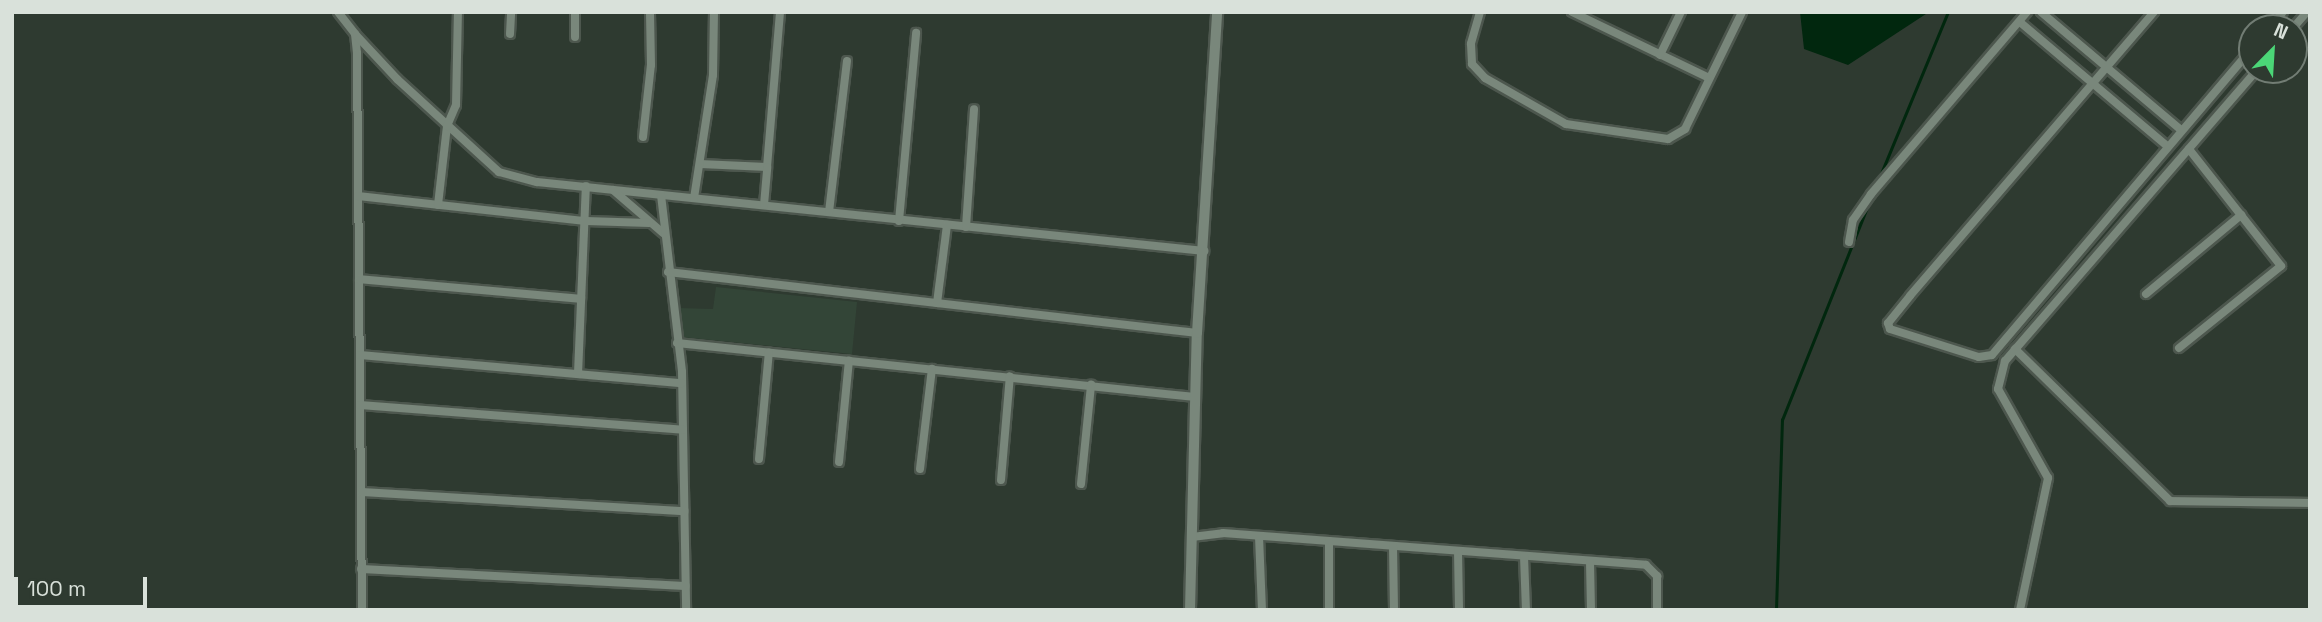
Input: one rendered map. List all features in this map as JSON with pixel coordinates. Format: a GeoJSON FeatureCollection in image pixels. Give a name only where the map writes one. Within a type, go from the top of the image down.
{"type":"FeatureCollection","features":[{"type":"Feature","properties":{"kind":"street"},"geometry":{"type":"LineString","coordinates":[[338,12],[355,34],[447,126],[499,172],[537,182],[1204,251]]}},
{"type":"Feature","properties":{"kind":"street"},"geometry":{"type":"LineString","coordinates":[[438,205],[447,126],[456,105],[458,12]]}},
{"type":"Feature","properties":{"kind":"street"},"geometry":{"type":"LineString","coordinates":[[510,12],[510,34]]}},
{"type":"Feature","properties":{"kind":"street"},"geometry":{"type":"LineString","coordinates":[[575,12],[575,37]]}},
{"type":"Feature","properties":{"kind":"street"},"geometry":{"type":"LineString","coordinates":[[643,137],[650,12]]}},
{"type":"Feature","properties":{"kind":"street"},"geometry":{"type":"LineString","coordinates":[[694,198],[713,75],[714,12]]}},
{"type":"Feature","properties":{"kind":"street"},"geometry":{"type":"LineString","coordinates":[[764,205],[780,12]]}},
{"type":"Feature","properties":{"kind":"street"},"geometry":{"type":"LineString","coordinates":[[1190,610],[1197,333],[1217,12]]}},
{"type":"Feature","properties":{"kind":"street"},"geometry":{"type":"LineString","coordinates":[[1480,12],[1471,44],[1472,64],[1485,78],[1566,124],[1676,136],[1685,129],[1742,12]]}},
{"type":"Feature","properties":{"kind":"street"},"geometry":{"type":"LineString","coordinates":[[1572,12],[1709,78]]}},
{"type":"Feature","properties":{"kind":"street"},"geometry":{"type":"LineString","coordinates":[[1660,55],[1681,12]]}},
{"type":"Feature","properties":{"kind":"street"},"geometry":{"type":"LineString","coordinates":[[1849,242],[1853,220],[1871,194],[2021,23],[2027,12]]}},
{"type":"Feature","properties":{"kind":"street"},"geometry":{"type":"LineString","coordinates":[[2041,12],[2180,129]]}},
{"type":"Feature","properties":{"kind":"street"},"geometry":{"type":"LineString","coordinates":[[2154,12],[1910,296],[1888,323],[1890,329],[1979,357],[1992,355],[2180,129],[2238,64]]}},
{"type":"Feature","properties":{"kind":"street"},"geometry":{"type":"LineString","coordinates":[[2021,23],[2167,146]]}},
{"type":"Feature","properties":{"kind":"street"},"geometry":{"type":"LineString","coordinates":[[899,221],[916,33]]}},
{"type":"Feature","properties":{"kind":"street"},"geometry":{"type":"LineString","coordinates":[[355,34],[362,610]]}},
{"type":"Feature","properties":{"kind":"street"},"geometry":{"type":"LineString","coordinates":[[829,212],[847,61]]}},
{"type":"Feature","properties":{"kind":"street"},"geometry":{"type":"LineString","coordinates":[[2020,610],[2048,478],[1998,389],[2005,361],[2245,84]]}},
{"type":"Feature","properties":{"kind":"street"},"geometry":{"type":"LineString","coordinates":[[966,227],[974,109]]}},
{"type":"Feature","properties":{"kind":"street"},"geometry":{"type":"LineString","coordinates":[[2179,348],[2281,266],[2189,149]]}},
{"type":"Feature","properties":{"kind":"street"},"geometry":{"type":"LineString","coordinates":[[700,163],[766,167]]}},
{"type":"Feature","properties":{"kind":"street"},"geometry":{"type":"LineString","coordinates":[[578,374],[586,186]]}},
{"type":"Feature","properties":{"kind":"street"},"geometry":{"type":"LineString","coordinates":[[613,190],[663,233]]}},
{"type":"Feature","properties":{"kind":"street"},"geometry":{"type":"LineString","coordinates":[[661,195],[663,233],[682,383],[686,610]]}},
{"type":"Feature","properties":{"kind":"street"},"geometry":{"type":"LineString","coordinates":[[358,196],[586,221],[649,222]]}},
{"type":"Feature","properties":{"kind":"street"},"geometry":{"type":"LineString","coordinates":[[2146,294],[2241,215]]}},
{"type":"Feature","properties":{"kind":"street"},"geometry":{"type":"LineString","coordinates":[[937,303],[947,225]]}},
{"type":"Feature","properties":{"kind":"street"},"geometry":{"type":"LineString","coordinates":[[668,272],[1197,333]]}},
{"type":"Feature","properties":{"kind":"street"},"geometry":{"type":"LineString","coordinates":[[359,279],[581,299]]}},
{"type":"Feature","properties":{"kind":"street"},"geometry":{"type":"LineString","coordinates":[[677,343],[1195,397]]}},
{"type":"Feature","properties":{"kind":"street"},"geometry":{"type":"LineString","coordinates":[[2015,349],[2171,501],[2310,503]]}},
{"type":"Feature","properties":{"kind":"street"},"geometry":{"type":"LineString","coordinates":[[759,459],[769,352]]}},
{"type":"Feature","properties":{"kind":"street"},"geometry":{"type":"LineString","coordinates":[[359,355],[682,383]]}},
{"type":"Feature","properties":{"kind":"street"},"geometry":{"type":"LineString","coordinates":[[839,462],[849,360]]}},
{"type":"Feature","properties":{"kind":"street"},"geometry":{"type":"LineString","coordinates":[[920,469],[932,369]]}},
{"type":"Feature","properties":{"kind":"street"},"geometry":{"type":"LineString","coordinates":[[1001,480],[1010,376]]}},
{"type":"Feature","properties":{"kind":"street"},"geometry":{"type":"LineString","coordinates":[[1081,484],[1091,385]]}},
{"type":"Feature","properties":{"kind":"street"},"geometry":{"type":"LineString","coordinates":[[360,405],[683,430]]}},
{"type":"Feature","properties":{"kind":"street"},"geometry":{"type":"LineString","coordinates":[[362,492],[684,511]]}},
{"type":"Feature","properties":{"kind":"street"},"geometry":{"type":"LineString","coordinates":[[1192,537],[1223,533],[1524,556],[1653,569],[1657,610]]}},
{"type":"Feature","properties":{"kind":"street"},"geometry":{"type":"LineString","coordinates":[[1259,536],[1262,610]]}},
{"type":"Feature","properties":{"kind":"street"},"geometry":{"type":"LineString","coordinates":[[1329,541],[1329,610]]}},
{"type":"Feature","properties":{"kind":"street"},"geometry":{"type":"LineString","coordinates":[[1393,546],[1394,610]]}},
{"type":"Feature","properties":{"kind":"street"},"geometry":{"type":"LineString","coordinates":[[1458,551],[1459,610]]}},
{"type":"Feature","properties":{"kind":"street"},"geometry":{"type":"LineString","coordinates":[[1524,556],[1526,610]]}},
{"type":"Feature","properties":{"kind":"street"},"geometry":{"type":"LineString","coordinates":[[1590,562],[1591,610]]}},
{"type":"Feature","properties":{"kind":"street"},"geometry":{"type":"LineString","coordinates":[[361,569],[686,586]]}},
{"type":"Feature","properties":{"kind":"shaded area"},"geometry":{"type":"Polygon","coordinates":[[[1800,12],[1929,12],[1848,65],[1804,49],[1800,12]]]}},
{"type":"Feature","properties":{"kind":"shaded area"},"geometry":{"type":"Polygon","coordinates":[[[716,287],[857,302],[852,354],[682,337],[678,308],[713,309],[716,287]]]}},
{"type":"Feature","properties":{"kind":"waterway"},"geometry":{"type":"LineString","coordinates":[[1880,176],[1948,12]]}},
{"type":"Feature","properties":{"kind":"waterway"},"geometry":{"type":"LineString","coordinates":[[1776,610],[1782,420],[1867,208]]}}]}
